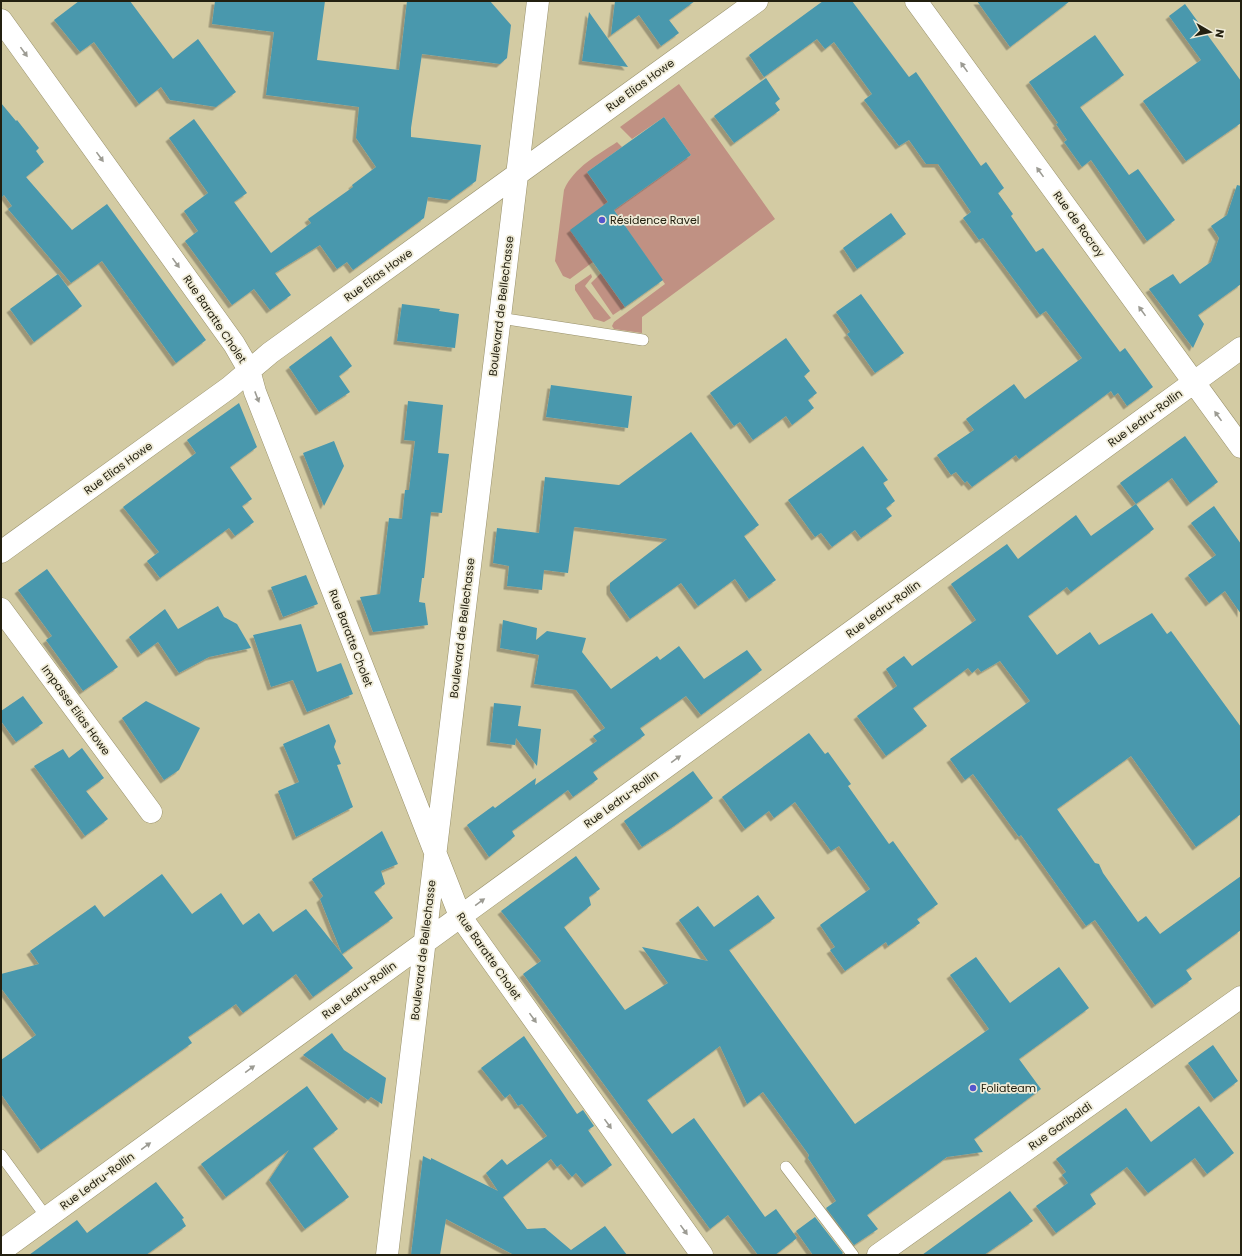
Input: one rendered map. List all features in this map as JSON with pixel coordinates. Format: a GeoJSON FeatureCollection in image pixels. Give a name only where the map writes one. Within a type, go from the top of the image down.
{"type":"FeatureCollection","features":[{"type":"Feature","properties":{"kind":"street","name":"Boulevard de Bellechasse"},"geometry":{"type":"LineString","coordinates":[[387,1255],[434,854],[538,1]]}},
{"type":"Feature","properties":{"kind":"street","name":"Rue Elias Howe"},"geometry":{"type":"LineString","coordinates":[[1,552],[230,387],[249,370],[517,174],[757,1]]}},
{"type":"Feature","properties":{"kind":"street","name":"Rue de Rocroy"},"geometry":{"type":"LineString","coordinates":[[916,1],[1241,447]]}},
{"type":"Feature","properties":{"kind":"street","name":"Rue Baratte Cholet"},"geometry":{"type":"LineString","coordinates":[[1,20],[234,344],[249,370],[258,400],[434,854],[460,916],[702,1255]]}},
{"type":"Feature","properties":{"kind":"street","name":"Rue Ledru-Rollin"},"geometry":{"type":"LineString","coordinates":[[1,1252],[424,942],[1241,348]]}},
{"type":"Feature","properties":{"kind":"street","name":"Impasse Elias Howe"},"geometry":{"type":"LineString","coordinates":[[1,609],[150,812]]}},
{"type":"Feature","properties":{"kind":"street","name":"Rue Garibaldi"},"geometry":{"type":"LineString","coordinates":[[878,1255],[1241,997]]}},
{"type":"Feature","properties":{"kind":"lane"},"geometry":{"type":"LineString","coordinates":[[500,318],[643,340]]}},
{"type":"Feature","properties":{"kind":"lane"},"geometry":{"type":"LineString","coordinates":[[1,1155],[46,1218]]}},
{"type":"Feature","properties":{"kind":"lane"},"geometry":{"type":"LineString","coordinates":[[786,1167],[853,1255]]}},
{"type":"Feature","properties":{"kind":"shaded area"},"geometry":{"type":"Polygon","coordinates":[[[679,84],[775,219],[642,317],[642,333],[614,329],[612,326],[614,322],[665,284],[614,210],[691,155],[664,117],[632,139],[620,127],[679,84]]]}},
{"type":"Feature","properties":{"kind":"shaded area"},"geometry":{"type":"Polygon","coordinates":[[[617,142],[622,147],[587,172],[608,202],[593,262],[570,279],[563,276],[555,261],[564,190],[568,182],[580,168],[617,142]]]}},
{"type":"Feature","properties":{"kind":"shaded area"},"geometry":{"type":"Polygon","coordinates":[[[601,273],[625,307],[613,315],[591,283],[601,273]]]}},
{"type":"Feature","properties":{"kind":"shaded area"},"geometry":{"type":"Polygon","coordinates":[[[591,274],[592,277],[585,286],[611,318],[604,322],[594,319],[575,290],[575,285],[591,274]]]}},
{"type":"Feature","properties":{"kind":"building"},"geometry":{"type":"Polygon","coordinates":[[[79,1],[130,1],[173,59],[198,39],[236,92],[216,107],[170,100],[161,87],[139,104],[94,42],[80,52],[54,20],[79,1]]]}},
{"type":"Feature","properties":{"kind":"building"},"geometry":{"type":"Polygon","coordinates":[[[215,1],[325,1],[317,60],[399,70],[407,1],[490,1],[511,25],[507,58],[500,64],[422,54],[411,128],[411,137],[481,145],[476,181],[450,200],[428,197],[424,218],[353,270],[347,262],[337,269],[320,245],[275,273],[291,295],[270,310],[254,289],[232,305],[185,241],[198,231],[184,211],[208,193],[169,138],[194,119],[247,193],[234,202],[271,253],[311,223],[308,219],[353,187],[352,185],[376,167],[356,138],[359,107],[266,95],[274,32],[212,24],[215,1]]]}},
{"type":"Feature","properties":{"kind":"building"},"geometry":{"type":"Polygon","coordinates":[[[615,1],[695,1],[669,20],[679,33],[661,46],[639,15],[611,35],[615,1]]]}},
{"type":"Feature","properties":{"kind":"building"},"geometry":{"type":"Polygon","coordinates":[[[823,1],[852,1],[909,77],[916,72],[981,166],[986,162],[1004,188],[998,193],[1013,214],[1011,216],[1036,252],[1043,248],[1120,352],[1125,348],[1153,387],[1127,406],[1118,393],[1114,396],[1111,391],[1019,459],[1016,455],[972,487],[967,481],[965,483],[956,472],[951,475],[937,455],[974,430],[966,419],[1014,384],[1025,399],[1082,358],[1046,311],[1040,315],[983,238],[979,240],[963,218],[971,212],[938,164],[926,164],[909,140],[899,146],[864,100],[872,94],[834,42],[825,49],[817,39],[764,77],[749,55],[823,1]]]}},
{"type":"Feature","properties":{"kind":"building"},"geometry":{"type":"Polygon","coordinates":[[[977,1],[1070,1],[1010,47],[977,1]]]}},
{"type":"Feature","properties":{"kind":"building"},"geometry":{"type":"Polygon","coordinates":[[[1185,4],[1241,81],[1241,123],[1186,161],[1143,101],[1201,60],[1169,16],[1185,4]]]}},
{"type":"Feature","properties":{"kind":"building"},"geometry":{"type":"Polygon","coordinates":[[[589,12],[628,67],[582,61],[589,12]]]}},
{"type":"Feature","properties":{"kind":"building"},"geometry":{"type":"Polygon","coordinates":[[[1095,35],[1124,75],[1080,107],[1129,175],[1138,169],[1175,220],[1147,241],[1091,160],[1082,167],[1064,142],[1067,140],[1056,124],[1058,123],[1029,82],[1095,35]]]}},
{"type":"Feature","properties":{"kind":"building"},"geometry":{"type":"Polygon","coordinates":[[[766,78],[780,99],[775,103],[780,110],[734,143],[714,116],[766,78]]]}},
{"type":"Feature","properties":{"kind":"building"},"geometry":{"type":"Polygon","coordinates":[[[1,103],[16,121],[17,120],[39,148],[36,151],[44,162],[26,177],[72,230],[107,204],[206,340],[176,363],[102,261],[71,283],[8,209],[12,206],[4,195],[1,198],[1,103]]]}},
{"type":"Feature","properties":{"kind":"building","name":"Résidence Ravel"},"geometry":{"type":"Polygon","coordinates":[[[664,117],[691,155],[614,210],[663,280],[625,307],[570,230],[608,202],[587,172],[664,117]]]}},
{"type":"Feature","properties":{"kind":"building"},"geometry":{"type":"Polygon","coordinates":[[[1237,185],[1241,186],[1241,284],[1198,315],[1204,324],[1193,348],[1149,289],[1173,274],[1180,284],[1211,262],[1219,238],[1211,226],[1227,215],[1237,185]]]}},
{"type":"Feature","properties":{"kind":"building"},"geometry":{"type":"Polygon","coordinates":[[[891,213],[906,234],[857,269],[843,248],[891,213]]]}},
{"type":"Feature","properties":{"kind":"building"},"geometry":{"type":"Polygon","coordinates":[[[58,274],[82,306],[34,342],[10,309],[58,274]]]}},
{"type":"Feature","properties":{"kind":"building"},"geometry":{"type":"Polygon","coordinates":[[[861,294],[904,353],[875,373],[847,334],[850,332],[836,312],[861,294]]]}},
{"type":"Feature","properties":{"kind":"building"},"geometry":{"type":"Polygon","coordinates":[[[402,304],[440,309],[439,311],[459,314],[455,348],[397,341],[402,304]]]}},
{"type":"Feature","properties":{"kind":"building"},"geometry":{"type":"Polygon","coordinates":[[[331,336],[352,366],[339,376],[350,392],[319,412],[289,367],[331,336]]]}},
{"type":"Feature","properties":{"kind":"building"},"geometry":{"type":"Polygon","coordinates":[[[786,338],[810,371],[804,376],[817,393],[808,400],[814,408],[792,425],[786,416],[753,440],[740,422],[734,426],[710,393],[786,338]]]}},
{"type":"Feature","properties":{"kind":"building"},"geometry":{"type":"Polygon","coordinates":[[[551,385],[632,396],[628,428],[546,417],[551,385]]]}},
{"type":"Feature","properties":{"kind":"building"},"geometry":{"type":"Polygon","coordinates":[[[408,401],[443,405],[438,453],[449,454],[442,513],[431,512],[424,578],[422,578],[419,602],[425,603],[428,625],[373,632],[360,597],[380,594],[389,518],[402,519],[405,490],[409,490],[415,441],[404,440],[408,401]]]}},
{"type":"Feature","properties":{"kind":"building"},"geometry":{"type":"Polygon","coordinates":[[[239,403],[257,447],[230,467],[252,499],[242,506],[254,522],[235,536],[229,528],[160,578],[147,561],[159,552],[123,507],[196,453],[187,440],[239,403]]]}},
{"type":"Feature","properties":{"kind":"building"},"geometry":{"type":"Polygon","coordinates":[[[691,432],[759,525],[744,536],[776,580],[749,599],[735,579],[698,606],[681,583],[630,619],[610,591],[610,583],[667,539],[575,527],[568,573],[544,570],[542,590],[507,586],[509,566],[493,563],[497,528],[539,533],[545,477],[619,485],[691,432]]]}},
{"type":"Feature","properties":{"kind":"building"},"geometry":{"type":"Polygon","coordinates":[[[1185,436],[1218,482],[1190,503],[1172,478],[1136,504],[1120,483],[1185,436]]]}},
{"type":"Feature","properties":{"kind":"building"},"geometry":{"type":"Polygon","coordinates":[[[334,441],[344,466],[324,506],[303,453],[334,441]]]}},
{"type":"Feature","properties":{"kind":"building"},"geometry":{"type":"Polygon","coordinates":[[[863,446],[888,480],[883,483],[895,501],[886,508],[892,516],[861,538],[855,530],[832,547],[821,533],[815,537],[788,500],[863,446]]]}},
{"type":"Feature","properties":{"kind":"building"},"geometry":{"type":"Polygon","coordinates":[[[1136,504],[1154,529],[1071,592],[1067,587],[1028,616],[1057,655],[1090,632],[1099,645],[1152,613],[1167,634],[1171,631],[1241,727],[1241,814],[1196,847],[1131,756],[1057,809],[1095,863],[1099,864],[1103,873],[1138,922],[1146,916],[1160,934],[1241,876],[1241,930],[1186,970],[1192,979],[1155,1005],[1095,920],[1086,926],[1021,835],[1019,837],[973,774],[965,780],[950,759],[1030,701],[1000,661],[981,672],[978,668],[972,673],[968,668],[913,708],[927,726],[886,756],[857,716],[897,686],[886,669],[904,656],[912,666],[976,620],[951,584],[1007,544],[1018,559],[1076,515],[1091,536],[1136,504]]]}},
{"type":"Feature","properties":{"kind":"building"},"geometry":{"type":"Polygon","coordinates":[[[1214,506],[1241,544],[1241,614],[1225,591],[1209,603],[1188,575],[1216,555],[1191,523],[1214,506]]]}},
{"type":"Feature","properties":{"kind":"building"},"geometry":{"type":"Polygon","coordinates":[[[47,569],[118,667],[83,691],[46,640],[52,636],[18,590],[47,569]]]}},
{"type":"Feature","properties":{"kind":"building"},"geometry":{"type":"Polygon","coordinates":[[[306,575],[318,604],[283,617],[271,587],[306,575]]]}},
{"type":"Feature","properties":{"kind":"building"},"geometry":{"type":"Polygon","coordinates":[[[218,606],[224,617],[237,624],[251,648],[209,657],[179,673],[158,642],[141,654],[129,637],[165,609],[178,629],[218,606]]]}},
{"type":"Feature","properties":{"kind":"building"},"geometry":{"type":"Polygon","coordinates":[[[503,620],[537,628],[536,640],[547,631],[586,638],[582,652],[611,689],[657,656],[660,660],[679,646],[704,679],[747,650],[762,670],[701,715],[686,696],[640,728],[645,735],[593,772],[598,779],[573,797],[568,790],[512,831],[515,836],[489,857],[467,825],[493,806],[495,808],[536,778],[535,785],[597,741],[593,736],[605,728],[576,690],[534,684],[539,655],[500,648],[503,620]]]}},
{"type":"Feature","properties":{"kind":"building"},"geometry":{"type":"Polygon","coordinates":[[[301,624],[317,672],[341,663],[353,694],[307,712],[293,680],[271,687],[253,635],[301,624]]]}},
{"type":"Feature","properties":{"kind":"building"},"geometry":{"type":"Polygon","coordinates":[[[23,696],[43,723],[16,742],[1,721],[1,711],[23,696]]]}},
{"type":"Feature","properties":{"kind":"building"},"geometry":{"type":"Polygon","coordinates":[[[146,701],[200,728],[179,770],[164,780],[122,718],[146,701]]]}},
{"type":"Feature","properties":{"kind":"building"},"geometry":{"type":"Polygon","coordinates":[[[494,703],[521,706],[518,726],[541,729],[537,766],[516,738],[515,745],[490,742],[494,703]]]}},
{"type":"Feature","properties":{"kind":"building"},"geometry":{"type":"Polygon","coordinates":[[[329,724],[336,741],[334,747],[341,764],[337,765],[353,807],[296,837],[278,791],[299,782],[283,744],[329,724]]]}},
{"type":"Feature","properties":{"kind":"building"},"geometry":{"type":"Polygon","coordinates":[[[809,733],[825,754],[828,752],[851,784],[848,786],[889,844],[893,841],[938,904],[917,919],[920,923],[888,946],[886,942],[845,971],[830,950],[835,947],[820,925],[870,889],[839,846],[831,851],[795,802],[774,818],[769,811],[745,829],[722,797],[809,733]]]}},
{"type":"Feature","properties":{"kind":"building"},"geometry":{"type":"Polygon","coordinates":[[[82,748],[104,778],[86,791],[108,819],[85,836],[34,766],[63,749],[69,758],[82,748]]]}},
{"type":"Feature","properties":{"kind":"building"},"geometry":{"type":"Polygon","coordinates":[[[693,771],[713,798],[642,847],[624,821],[693,771]]]}},
{"type":"Feature","properties":{"kind":"building"},"geometry":{"type":"Polygon","coordinates":[[[382,831],[398,864],[381,871],[385,884],[374,892],[393,918],[342,954],[320,899],[323,896],[312,879],[382,831]]]}},
{"type":"Feature","properties":{"kind":"building"},"geometry":{"type":"Polygon","coordinates":[[[576,856],[600,889],[589,897],[591,905],[564,927],[625,1010],[668,983],[642,947],[708,961],[679,920],[698,906],[714,927],[758,895],[775,918],[729,950],[855,1124],[989,1029],[950,975],[976,957],[1010,1003],[1059,967],[1089,1008],[1019,1059],[1041,1089],[974,1139],[983,1152],[947,1157],[867,1215],[878,1229],[854,1245],[826,1208],[836,1201],[808,1158],[809,1155],[763,1092],[747,1104],[720,1046],[647,1100],[672,1134],[694,1118],[765,1217],[776,1209],[797,1238],[775,1255],[758,1255],[728,1215],[710,1229],[523,974],[541,961],[501,911],[576,856]]]}},
{"type":"Feature","properties":{"kind":"building"},"geometry":{"type":"Polygon","coordinates":[[[162,874],[192,914],[221,893],[243,925],[259,913],[273,932],[306,909],[353,968],[313,997],[296,974],[243,1013],[236,1004],[188,1037],[192,1043],[41,1150],[1,1094],[1,1060],[36,1035],[1,988],[1,974],[39,964],[30,951],[95,905],[104,917],[162,874]]]}},
{"type":"Feature","properties":{"kind":"building"},"geometry":{"type":"Polygon","coordinates":[[[332,1033],[344,1050],[386,1078],[382,1104],[371,1097],[368,1100],[303,1055],[332,1033]]]}},
{"type":"Feature","properties":{"kind":"building"},"geometry":{"type":"Polygon","coordinates":[[[524,1036],[577,1114],[583,1110],[594,1126],[588,1130],[612,1165],[585,1184],[576,1173],[572,1177],[561,1164],[557,1167],[551,1159],[503,1197],[527,1229],[545,1228],[571,1250],[605,1226],[627,1255],[514,1255],[446,1219],[440,1255],[411,1255],[423,1156],[431,1160],[431,1158],[498,1191],[486,1173],[502,1159],[507,1165],[547,1136],[522,1104],[518,1106],[510,1094],[505,1098],[481,1068],[524,1036]]]}},
{"type":"Feature","properties":{"kind":"building"},"geometry":{"type":"Polygon","coordinates":[[[1213,1045],[1238,1081],[1214,1099],[1188,1063],[1213,1045]]]}},
{"type":"Feature","properties":{"kind":"building"},"geometry":{"type":"Polygon","coordinates":[[[307,1086],[338,1129],[313,1148],[349,1197],[305,1229],[269,1180],[289,1150],[226,1197],[201,1164],[307,1086]]]}},
{"type":"Feature","properties":{"kind":"building"},"geometry":{"type":"Polygon","coordinates":[[[1199,1106],[1234,1153],[1207,1174],[1195,1158],[1148,1193],[1127,1167],[1090,1194],[1096,1204],[1056,1233],[1036,1206],[1068,1183],[1062,1175],[1066,1172],[1056,1159],[1126,1108],[1151,1142],[1199,1106]]]}},
{"type":"Feature","properties":{"kind":"building"},"geometry":{"type":"Polygon","coordinates":[[[156,1182],[184,1218],[182,1219],[186,1226],[146,1255],[29,1255],[77,1220],[87,1233],[156,1182]]]}},
{"type":"Feature","properties":{"kind":"building"},"geometry":{"type":"Polygon","coordinates":[[[1010,1191],[1033,1221],[984,1255],[922,1255],[1010,1191]]]}},
{"type":"Feature","properties":{"kind":"building"},"geometry":{"type":"Polygon","coordinates":[[[815,1217],[843,1253],[841,1255],[813,1255],[796,1231],[815,1217]]]}},
{"type":"Feature","properties":{"kind":"place","name":"Résidence Ravel"},"geometry":{"type":"Point","coordinates":[602,220]}},
{"type":"Feature","properties":{"kind":"place","name":"Foliateam"},"geometry":{"type":"Point","coordinates":[973,1088]}}]}
